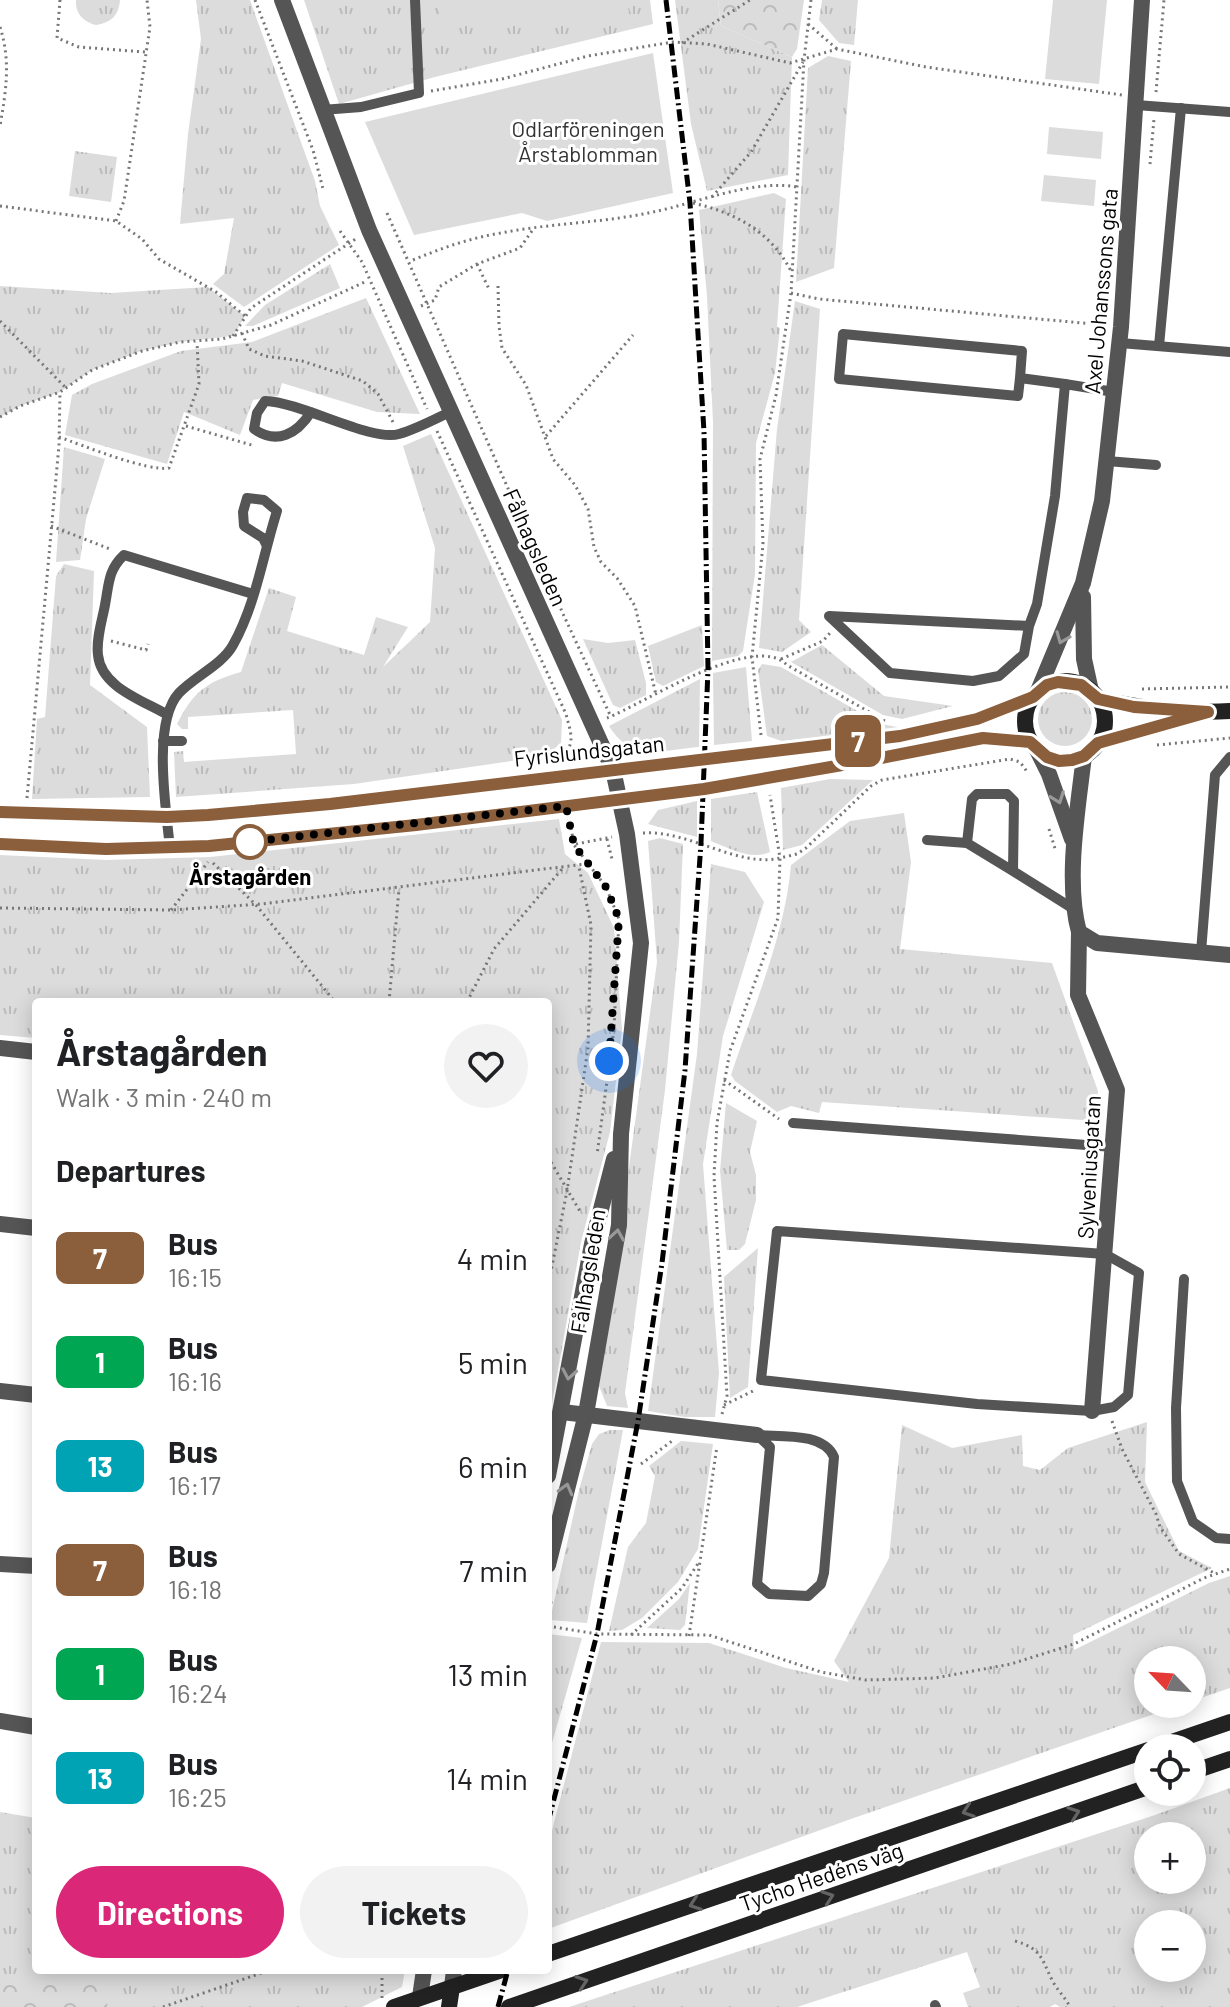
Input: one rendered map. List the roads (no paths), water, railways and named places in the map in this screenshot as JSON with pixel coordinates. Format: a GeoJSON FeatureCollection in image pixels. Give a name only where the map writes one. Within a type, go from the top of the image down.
{"type":"FeatureCollection","features":[{"type":"Feature","properties":{"kind":"main road"},"geometry":{"type":"LineString","coordinates":[[1033,746],[1025,719],[1035,694],[1047,685],[1070,681],[1094,695],[1134,707],[1230,711]]}},
{"type":"Feature","properties":{"kind":"main road","name":"Fyrislundsgatan"},"geometry":{"type":"LineString","coordinates":[[0,812],[167,817],[330,804],[900,736],[977,719],[1035,694]]}},
{"type":"Feature","properties":{"kind":"main road"},"geometry":{"type":"LineString","coordinates":[[1094,695],[1105,721],[1098,743]]}},
{"type":"Feature","properties":{"kind":"main road"},"geometry":{"type":"LineString","coordinates":[[0,844],[106,849],[170,848],[416,825],[620,800],[871,760],[983,738],[1033,746],[1059,761],[1084,756],[1098,743],[1208,712]]}},
{"type":"Feature","properties":{"kind":"main road"},"geometry":{"type":"LineString","coordinates":[[1195,1734],[1230,1722]]}},
{"type":"Feature","properties":{"kind":"main road","name":"Tycho Hedéns väg"},"geometry":{"type":"LineString","coordinates":[[552,1953],[1134,1755]]}},
{"type":"Feature","properties":{"kind":"main road"},"geometry":{"type":"LineString","coordinates":[[1206,1767],[1230,1759]]}},
{"type":"Feature","properties":{"kind":"main road","name":"Tycho Hedéns väg"},"geometry":{"type":"LineString","coordinates":[[509,2007],[1134,1792]]}},
{"type":"Feature","properties":{"kind":"main road"},"geometry":{"type":"LineString","coordinates":[[394,2007],[419,2002],[453,1978],[478,1974]]}},
{"type":"Feature","properties":{"kind":"main road"},"geometry":{"type":"LineString","coordinates":[[449,2007],[453,1978]]}},
{"type":"Feature","properties":{"kind":"street","name":"Fålhagsleden"},"geometry":{"type":"LineString","coordinates":[[282,0],[369,230],[613,770],[627,834],[641,943],[621,1134],[619,1225],[586,1414],[552,1549]]}},
{"type":"Feature","properties":{"kind":"street","name":"Axel Johanssons gata"},"geometry":{"type":"LineString","coordinates":[[1035,694],[1083,583],[1102,501],[1120,335],[1142,0]]}},
{"type":"Feature","properties":{"kind":"street","name":"Axel Johanssons gata"},"geometry":{"type":"LineString","coordinates":[[1083,583],[1084,659],[1094,695]]}},
{"type":"Feature","properties":{"kind":"street","name":"Sylveniusgatan"},"geometry":{"type":"LineString","coordinates":[[1033,746],[1049,774],[1075,848]]}},
{"type":"Feature","properties":{"kind":"street","name":"Sylveniusgatan"},"geometry":{"type":"LineString","coordinates":[[1084,756],[1078,793],[1072,908],[1079,932],[1078,995],[1117,1090],[1105,1254],[1100,1410]]}},
{"type":"Feature","properties":{"kind":"street"},"geometry":{"type":"LineString","coordinates":[[1079,932],[1097,943],[1230,955]]}},
{"type":"Feature","properties":{"kind":"street"},"geometry":{"type":"LineString","coordinates":[[0,1048],[32,1052]]}},
{"type":"Feature","properties":{"kind":"street","name":"Fålhagsleden"},"geometry":{"type":"LineString","coordinates":[[552,1458],[592,1244],[621,1134]]}},
{"type":"Feature","properties":{"kind":"street"},"geometry":{"type":"LineString","coordinates":[[0,1224],[32,1228]]}},
{"type":"Feature","properties":{"kind":"street"},"geometry":{"type":"LineString","coordinates":[[0,1391],[32,1395]]}},
{"type":"Feature","properties":{"kind":"street"},"geometry":{"type":"LineString","coordinates":[[562,1412],[757,1435]]}},
{"type":"Feature","properties":{"kind":"street"},"geometry":{"type":"LineString","coordinates":[[0,1564],[32,1566]]}},
{"type":"Feature","properties":{"kind":"street"},"geometry":{"type":"LineString","coordinates":[[0,1721],[32,1726]]}},
{"type":"Feature","properties":{"kind":"street"},"geometry":{"type":"LineString","coordinates":[[419,2002],[423,1974]]}},
{"type":"Feature","properties":{"kind":"lane"},"geometry":{"type":"LineString","coordinates":[[322,110],[361,107],[419,93],[415,0]]}},
{"type":"Feature","properties":{"kind":"lane"},"geometry":{"type":"LineString","coordinates":[[1137,101],[1230,112]]}},
{"type":"Feature","properties":{"kind":"lane"},"geometry":{"type":"LineString","coordinates":[[1159,346],[1181,108]]}},
{"type":"Feature","properties":{"kind":"lane"},"geometry":{"type":"LineString","coordinates":[[843,334],[1022,351],[1020,378],[1018,396],[839,379],[843,334]]}},
{"type":"Feature","properties":{"kind":"lane"},"geometry":{"type":"LineString","coordinates":[[1120,335],[1159,346],[1230,352]]}},
{"type":"Feature","properties":{"kind":"lane"},"geometry":{"type":"LineString","coordinates":[[1020,378],[1114,392]]}},
{"type":"Feature","properties":{"kind":"lane"},"geometry":{"type":"LineString","coordinates":[[1029,626],[829,616],[890,673],[973,681],[999,676],[1024,654],[1037,604],[1055,496],[1065,384]]}},
{"type":"Feature","properties":{"kind":"lane"},"geometry":{"type":"LineString","coordinates":[[311,412],[291,434],[276,439],[254,429],[257,413],[265,401],[311,412],[382,435],[398,435],[452,411]]}},
{"type":"Feature","properties":{"kind":"lane"},"geometry":{"type":"LineString","coordinates":[[1107,461],[1156,465]]}},
{"type":"Feature","properties":{"kind":"lane"},"geometry":{"type":"LineString","coordinates":[[170,848],[163,741],[166,714],[180,692],[232,648],[253,594],[267,546],[277,511],[264,500],[247,498],[243,512],[244,526],[263,538],[267,546]]}},
{"type":"Feature","properties":{"kind":"lane"},"geometry":{"type":"LineString","coordinates":[[166,714],[125,692],[110,680],[102,668],[98,655],[99,638],[112,566],[124,555],[253,594]]}},
{"type":"Feature","properties":{"kind":"lane"},"geometry":{"type":"LineString","coordinates":[[163,741],[182,741]]}},
{"type":"Feature","properties":{"kind":"lane"},"geometry":{"type":"LineString","coordinates":[[1201,952],[1215,775],[1230,757]]}},
{"type":"Feature","properties":{"kind":"lane"},"geometry":{"type":"LineString","coordinates":[[967,843],[972,799],[977,794],[1007,794],[1014,801],[1013,871]]}},
{"type":"Feature","properties":{"kind":"lane"},"geometry":{"type":"LineString","coordinates":[[927,840],[967,843],[1072,908]]}},
{"type":"Feature","properties":{"kind":"lane"},"geometry":{"type":"LineString","coordinates":[[793,1123],[1113,1147]]}},
{"type":"Feature","properties":{"kind":"lane"},"geometry":{"type":"LineString","coordinates":[[777,1231],[1105,1254],[1139,1273],[1128,1395],[1114,1407],[1100,1410],[977,1404],[761,1380],[777,1231]]}},
{"type":"Feature","properties":{"kind":"lane"},"geometry":{"type":"LineString","coordinates":[[1184,1279],[1176,1408],[1177,1481],[1193,1522],[1216,1538],[1230,1539]]}},
{"type":"Feature","properties":{"kind":"lane"},"geometry":{"type":"LineString","coordinates":[[757,1435],[814,1440],[831,1450],[834,1457],[824,1573],[821,1584],[808,1596],[769,1594],[757,1584],[770,1447],[757,1435]]}},
{"type":"Feature","properties":{"kind":"railway"},"geometry":{"type":"LineString","coordinates":[[552,1807],[597,1634],[638,1421],[662,1263],[685,1070],[701,843],[708,669],[704,432],[690,203],[666,0]]}},
{"type":"Feature","properties":{"kind":"railway"},"geometry":{"type":"LineString","coordinates":[[498,2007],[507,1974]]}},
{"type":"Feature","properties":{"kind":"place","name":"Årstagården"},"geometry":{"type":"Point","coordinates":[250,842]}},
{"type":"Feature","properties":{"kind":"park label","name":"Odlarföreningen Årstablomman"},"geometry":{"type":"Point","coordinates":[588,140]}}]}
